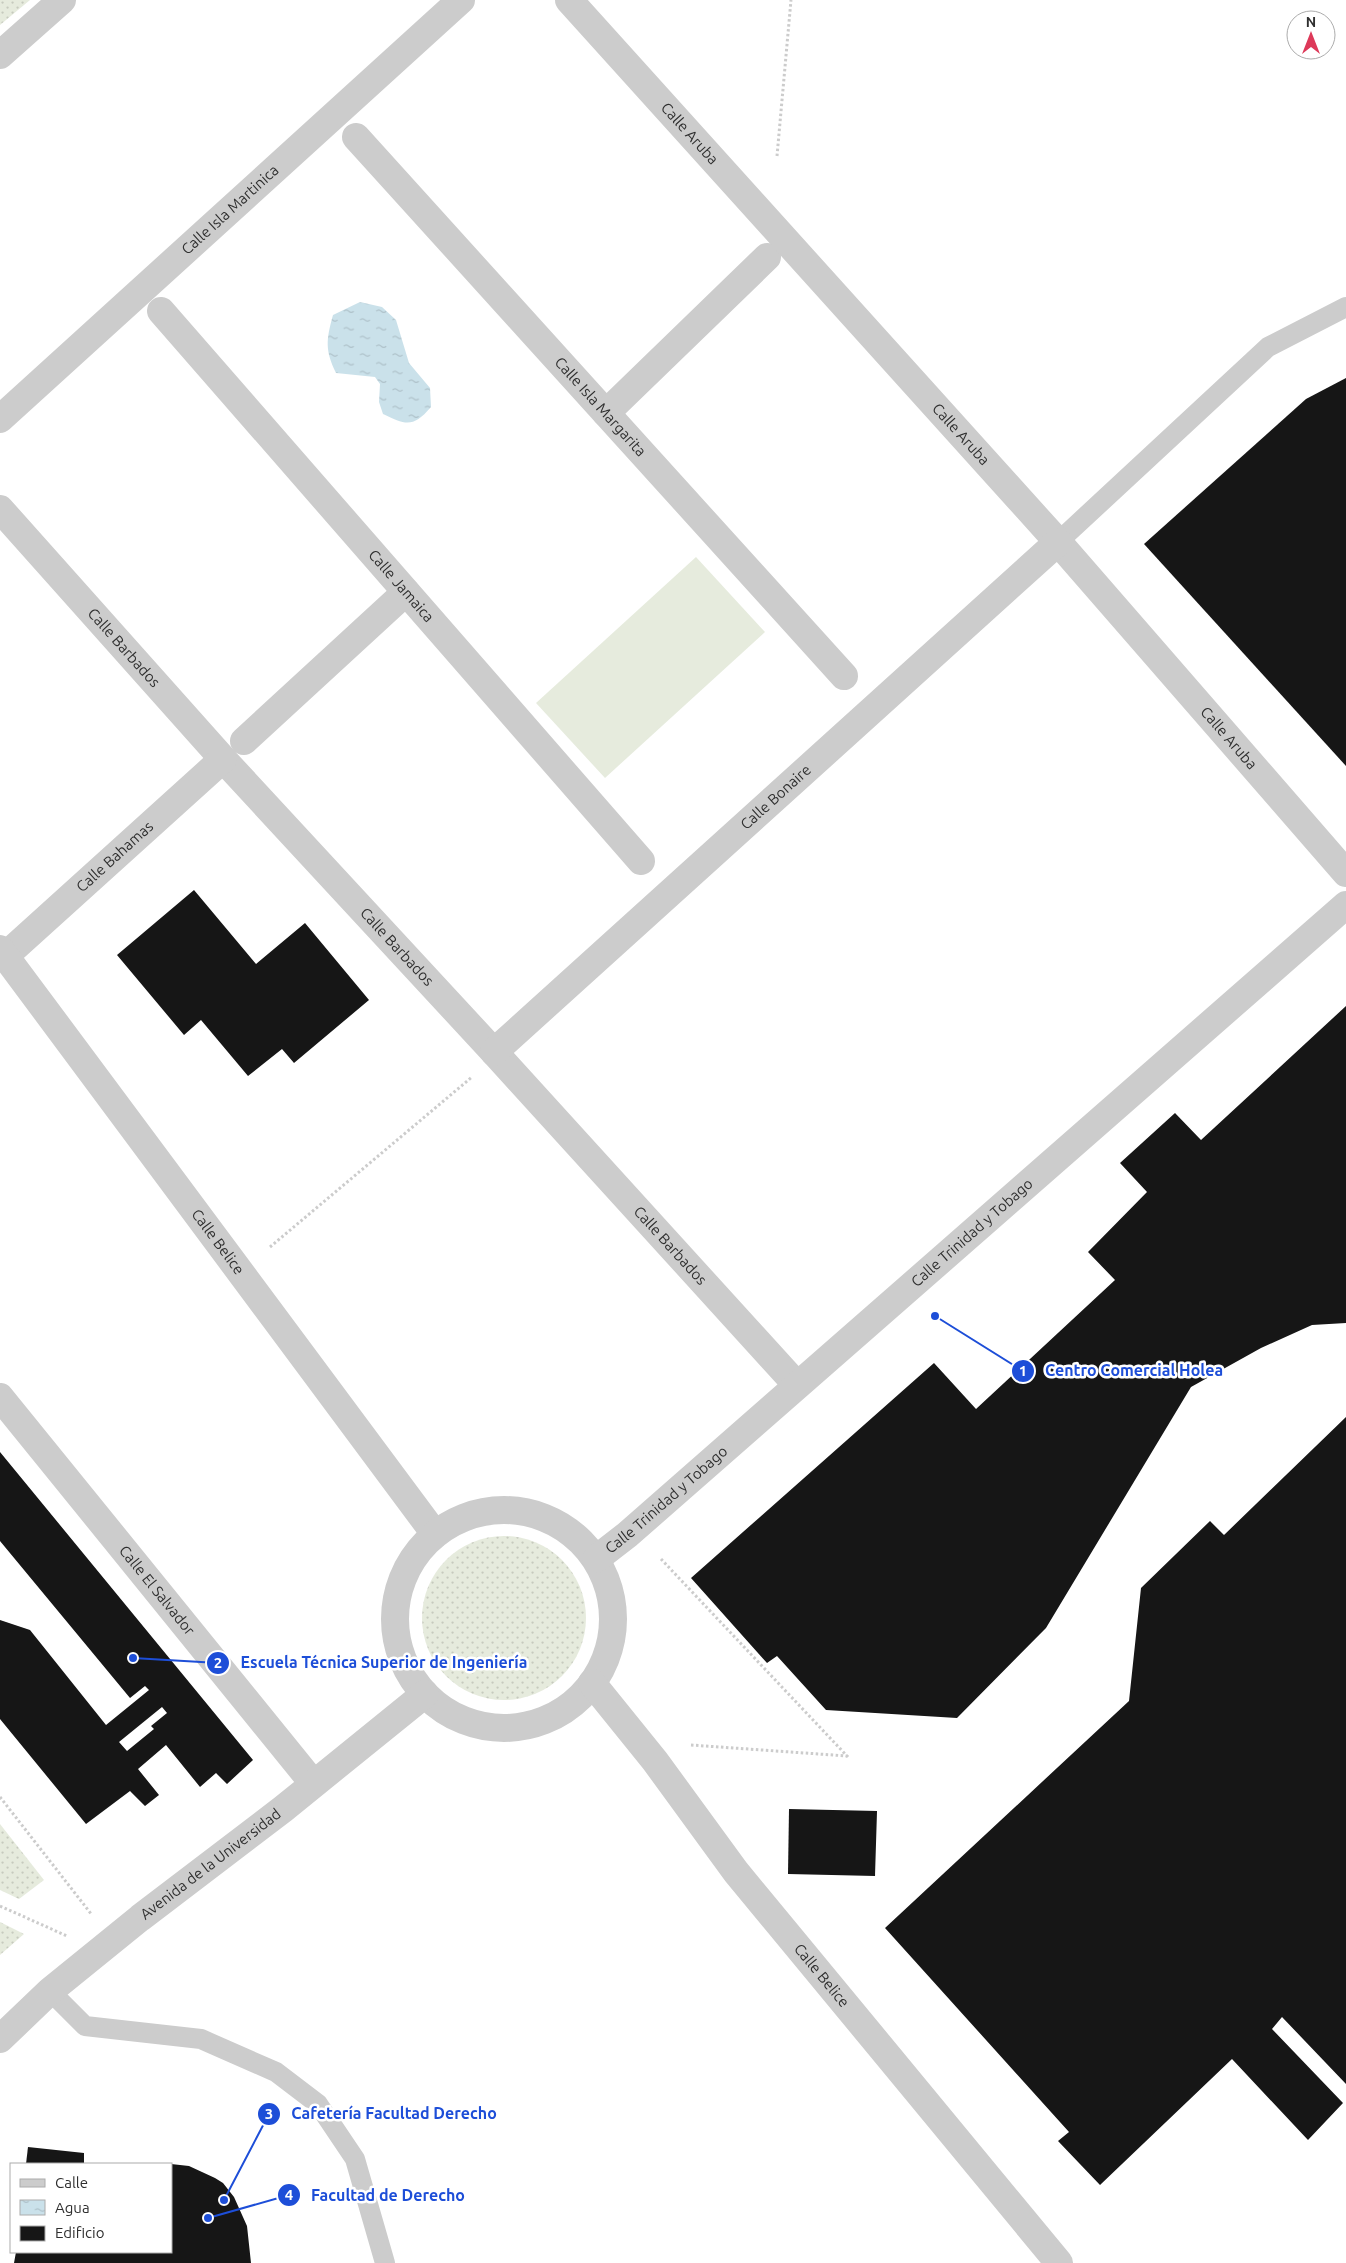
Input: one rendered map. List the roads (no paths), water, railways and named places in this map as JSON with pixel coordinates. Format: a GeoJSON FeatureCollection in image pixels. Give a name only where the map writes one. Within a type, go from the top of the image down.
{"type":"FeatureCollection","features":[{"type":"Feature","properties":{"kind":"street"},"geometry":{"type":"LineString","coordinates":[[0,55],[62,0]]}},
{"type":"Feature","properties":{"kind":"street","name":"Calle Isla Martinica"},"geometry":{"type":"LineString","coordinates":[[0,419],[461,0]]}},
{"type":"Feature","properties":{"kind":"street","name":"Calle Aruba"},"geometry":{"type":"LineString","coordinates":[[569,0],[1058,542],[1346,873]]}},
{"type":"Feature","properties":{"kind":"street","name":"Calle Isla Margarita"},"geometry":{"type":"LineString","coordinates":[[356,137],[844,676]]}},
{"type":"Feature","properties":{"kind":"street"},"geometry":{"type":"LineString","coordinates":[[606,413],[767,257]]}},
{"type":"Feature","properties":{"kind":"street","name":"Calle Jamaica"},"geometry":{"type":"LineString","coordinates":[[161,311],[642,861]]}},
{"type":"Feature","properties":{"kind":"street","name":"Calle Barbados"},"geometry":{"type":"LineString","coordinates":[[0,509],[223,758],[796,1384]]}},
{"type":"Feature","properties":{"kind":"street","name":"Calle Bonaire"},"geometry":{"type":"LineString","coordinates":[[494,1052],[1058,542]]}},
{"type":"Feature","properties":{"kind":"street"},"geometry":{"type":"LineString","coordinates":[[244,740],[406,592]]}},
{"type":"Feature","properties":{"kind":"street","name":"Calle Bahamas"},"geometry":{"type":"LineString","coordinates":[[3,953],[223,758]]}},
{"type":"Feature","properties":{"kind":"street","name":"Calle Trinidad y Tobago"},"geometry":{"type":"LineString","coordinates":[[596,1559],[627,1535],[796,1384],[1346,904]]}},
{"type":"Feature","properties":{"kind":"street","name":"Calle Belice"},"geometry":{"type":"LineString","coordinates":[[3,953],[435,1534]]}},
{"type":"Feature","properties":{"kind":"street","name":"Calle El Salvador"},"geometry":{"type":"LineString","coordinates":[[0,1397],[313,1783]]}},
{"type":"Feature","properties":{"kind":"street"},"geometry":{"type":"LineString","coordinates":[[490,1510],[511,1510],[531,1513],[550,1519],[568,1530],[583,1543],[596,1559],[609,1589],[614,1621],[608,1654],[592,1683],[582,1695],[557,1714],[527,1725],[495,1728],[464,1720],[450,1713],[424,1694],[415,1682],[401,1656],[397,1642],[395,1612],[400,1582],[419,1550],[435,1534],[451,1523],[470,1515],[490,1510]]}},
{"type":"Feature","properties":{"kind":"street","name":"Calle Belice"},"geometry":{"type":"LineString","coordinates":[[592,1683],[655,1761],[736,1872],[1059,2263]]}},
{"type":"Feature","properties":{"kind":"street","name":"Avenida de la Universidad"},"geometry":{"type":"LineString","coordinates":[[0,2040],[50,1991],[140,1918],[283,1809],[424,1694]]}},
{"type":"Feature","properties":{"kind":"lane"},"geometry":{"type":"LineString","coordinates":[[1058,542],[1268,347],[1346,307]]}},
{"type":"Feature","properties":{"kind":"lane"},"geometry":{"type":"LineString","coordinates":[[50,1991],[85,2026],[201,2039],[276,2072],[318,2104],[355,2159],[385,2263]]}},
{"type":"Feature","properties":{"kind":"water"},"geometry":{"type":"Polygon","coordinates":[[[360,302],[382,307],[396,320],[409,363],[430,388],[431,407],[425,414],[414,421],[404,422],[383,414],[379,402],[380,384],[375,377],[336,373],[328,351],[329,331],[333,315],[360,302]]]}},
{"type":"Feature","properties":{"kind":"place","name":"Centro Comercial Holea"},"geometry":{"type":"Point","coordinates":[935,1316]}},
{"type":"Feature","properties":{"kind":"place","name":"Escuela Técnica Superior de Ingeniería"},"geometry":{"type":"Point","coordinates":[133,1658]}},
{"type":"Feature","properties":{"kind":"place","name":"Cafetería Facultad Derecho"},"geometry":{"type":"Point","coordinates":[224,2200]}},
{"type":"Feature","properties":{"kind":"place","name":"Facultad de Derecho"},"geometry":{"type":"Point","coordinates":[208,2218]}}]}
